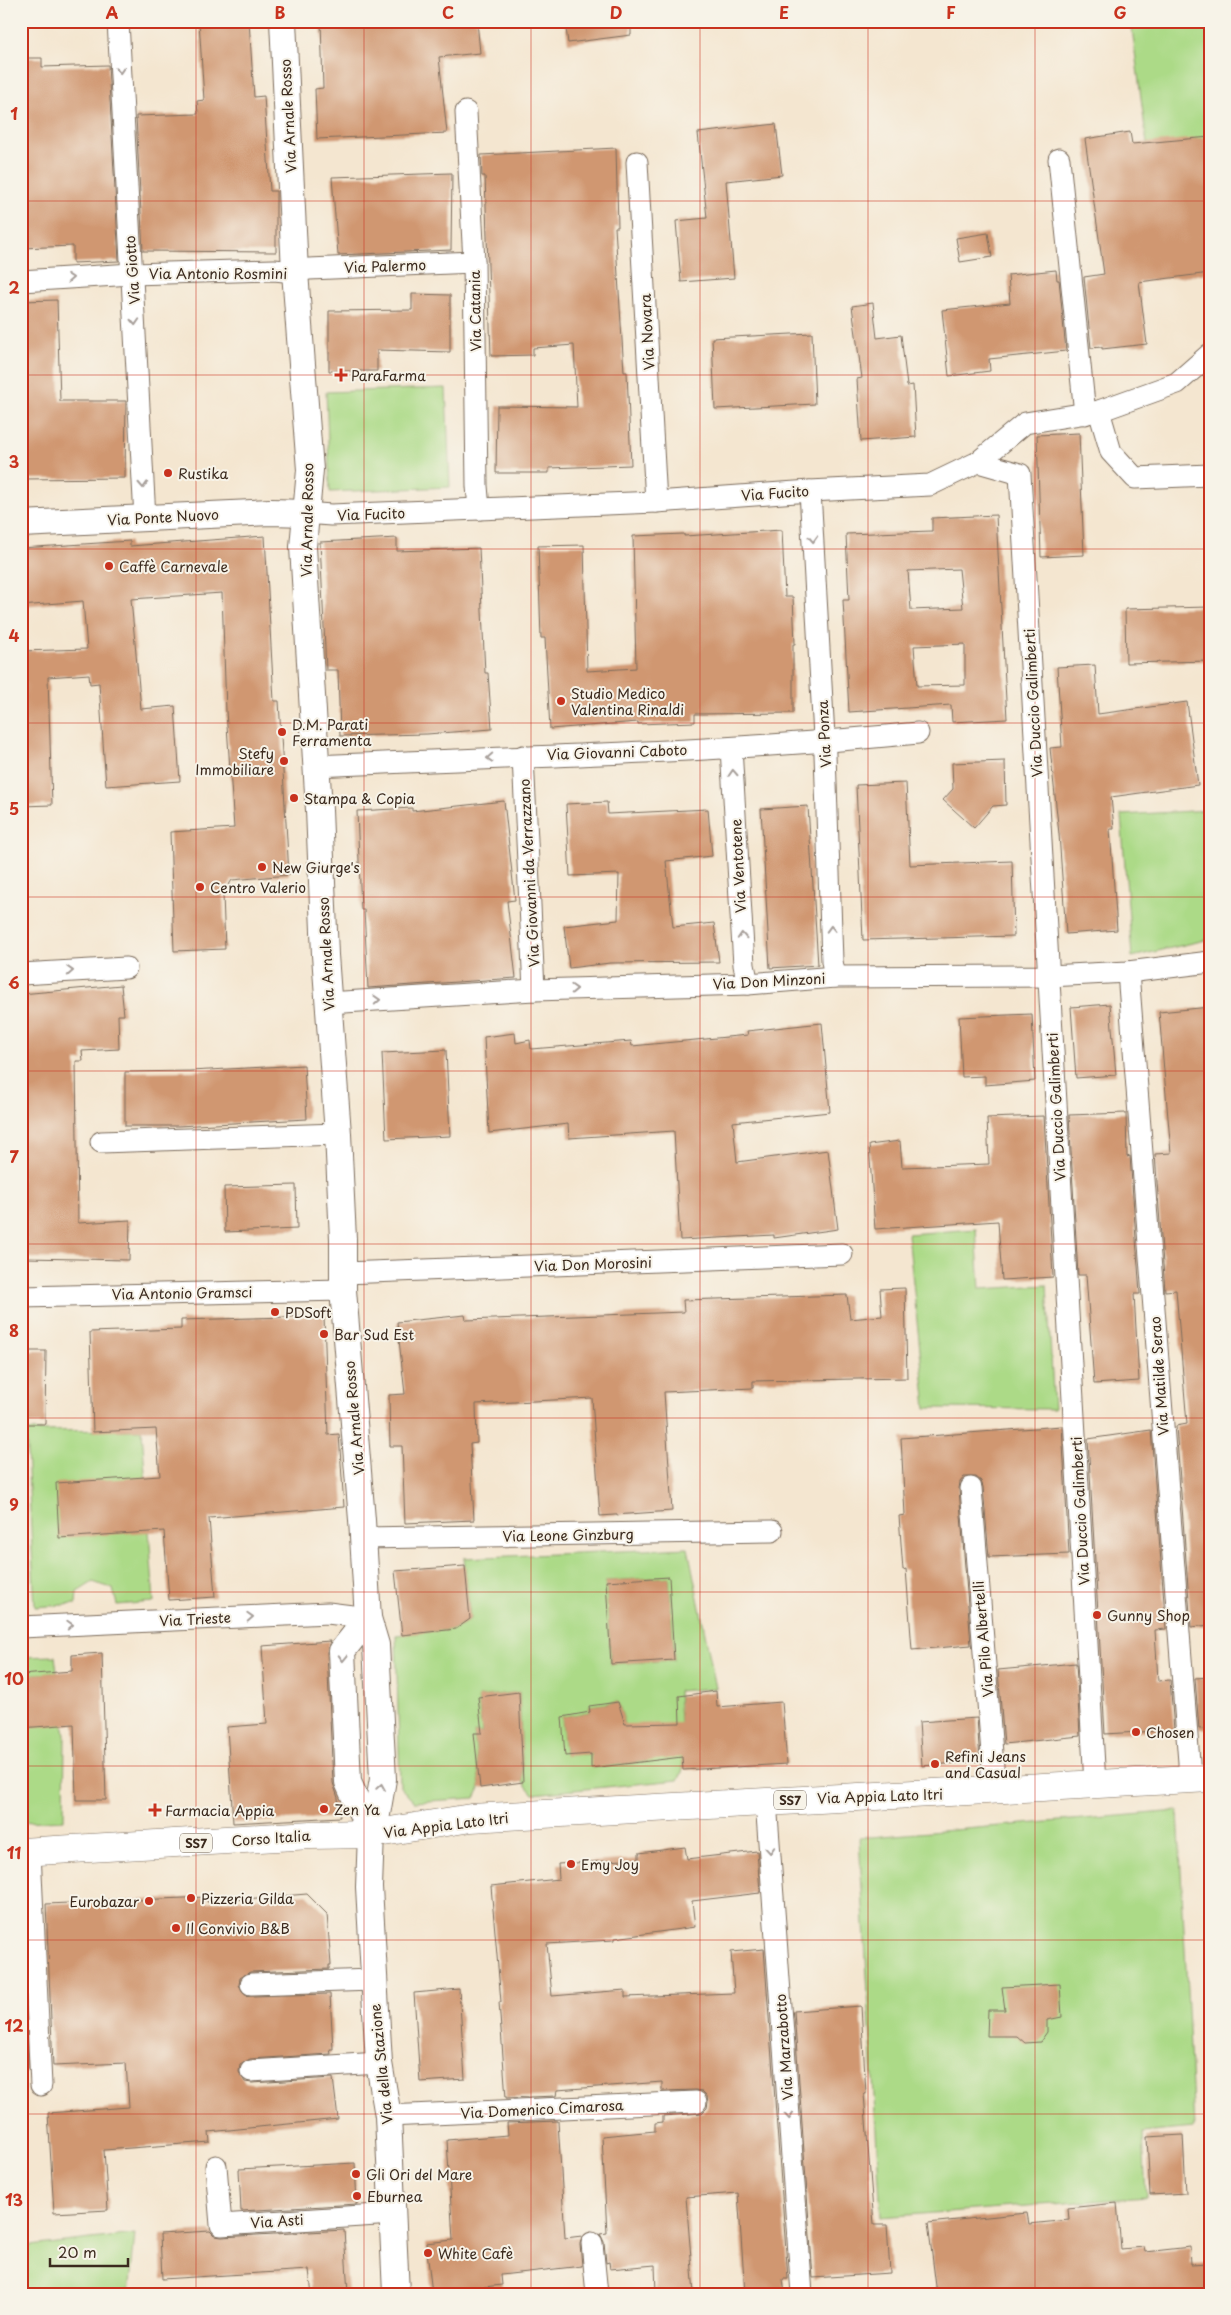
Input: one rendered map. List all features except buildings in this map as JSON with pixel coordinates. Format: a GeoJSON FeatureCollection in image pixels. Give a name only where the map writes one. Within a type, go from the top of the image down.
{"type":"FeatureCollection","features":[{"type":"Feature","properties":{"kind":"main road","name":"Via Appia Lato Itri"},"geometry":{"type":"LineString","coordinates":[[371,1834],[470,1818],[1199,1779]]}},
{"type":"Feature","properties":{"kind":"main road","name":"Corso Italia"},"geometry":{"type":"LineString","coordinates":[[26,1852],[371,1834]]}},
{"type":"Feature","properties":{"kind":"street","name":"Via Giotto"},"geometry":{"type":"LineString","coordinates":[[118,21],[145,518]]}},
{"type":"Feature","properties":{"kind":"street","name":"Via Arnale Rosso"},"geometry":{"type":"LineString","coordinates":[[284,21],[295,272],[310,470],[303,547],[328,1003],[338,1134],[343,1281],[368,1618],[376,1645],[383,1779],[377,1814],[371,1834]]}},
{"type":"Feature","properties":{"kind":"street","name":"Via Catania"},"geometry":{"type":"LineString","coordinates":[[466,112],[474,262],[477,486],[479,509]]}},
{"type":"Feature","properties":{"kind":"street"},"geometry":{"type":"LineString","coordinates":[[1059,159],[1092,412],[1111,452],[1135,478],[1210,475]]}},
{"type":"Feature","properties":{"kind":"street","name":"Via Novara"},"geometry":{"type":"LineString","coordinates":[[637,162],[656,502]]}},
{"type":"Feature","properties":{"kind":"street","name":"Via Palermo"},"geometry":{"type":"LineString","coordinates":[[295,272],[309,269],[474,262]]}},
{"type":"Feature","properties":{"kind":"street","name":"Via Antonio Rosmini"},"geometry":{"type":"LineString","coordinates":[[21,281],[132,274],[274,270],[295,272]]}},
{"type":"Feature","properties":{"kind":"street","name":"Via Fucito"},"geometry":{"type":"LineString","coordinates":[[305,513],[331,516],[656,502],[930,485],[978,462],[1025,423],[1092,412],[1177,383],[1210,354]]}},
{"type":"Feature","properties":{"kind":"street","name":"Via Duccio Galimberti"},"geometry":{"type":"LineString","coordinates":[[978,462],[1020,474],[1096,1784]]}},
{"type":"Feature","properties":{"kind":"street","name":"Via Ponza"},"geometry":{"type":"LineString","coordinates":[[810,491],[824,742],[832,961],[835,977]]}},
{"type":"Feature","properties":{"kind":"street","name":"Via Ponte Nuovo"},"geometry":{"type":"LineString","coordinates":[[21,524],[271,512],[305,513]]}},
{"type":"Feature","properties":{"kind":"street","name":"Via Giovanni Caboto"},"geometry":{"type":"LineString","coordinates":[[316,766],[731,748],[824,742],[918,732]]}},
{"type":"Feature","properties":{"kind":"street","name":"Via Ventotene"},"geometry":{"type":"LineString","coordinates":[[731,748],[744,965],[748,984]]}},
{"type":"Feature","properties":{"kind":"street","name":"Via Giovanni da Verrazzano"},"geometry":{"type":"LineString","coordinates":[[523,756],[534,990]]}},
{"type":"Feature","properties":{"kind":"street","name":"Via Don Minzoni"},"geometry":{"type":"LineString","coordinates":[[328,1003],[534,990],[748,984],[835,977],[1049,976],[1128,972],[1210,962]]}},
{"type":"Feature","properties":{"kind":"street"},"geometry":{"type":"LineString","coordinates":[[21,974],[126,968]]}},
{"type":"Feature","properties":{"kind":"street","name":"Via Matilde Serao"},"geometry":{"type":"LineString","coordinates":[[1128,972],[1189,1762],[1199,1779]]}},
{"type":"Feature","properties":{"kind":"street"},"geometry":{"type":"LineString","coordinates":[[102,1142],[338,1134]]}},
{"type":"Feature","properties":{"kind":"street","name":"Via Don Morosini"},"geometry":{"type":"LineString","coordinates":[[343,1281],[842,1254]]}},
{"type":"Feature","properties":{"kind":"street","name":"Via Antonio Gramsci"},"geometry":{"type":"LineString","coordinates":[[21,1297],[343,1281]]}},
{"type":"Feature","properties":{"kind":"street","name":"Via Pilo Albertelli"},"geometry":{"type":"LineString","coordinates":[[971,1488],[993,1766],[990,1790]]}},
{"type":"Feature","properties":{"kind":"street","name":"Via Leone Ginzburg"},"geometry":{"type":"LineString","coordinates":[[363,1538],[772,1531]]}},
{"type":"Feature","properties":{"kind":"street","name":"Via Trieste"},"geometry":{"type":"LineString","coordinates":[[21,1627],[328,1613],[368,1618]]}},
{"type":"Feature","properties":{"kind":"street"},"geometry":{"type":"LineString","coordinates":[[368,1618],[342,1651],[348,1782],[371,1834]]}},
{"type":"Feature","properties":{"kind":"street","name":"Via Marzabotto"},"geometry":{"type":"LineString","coordinates":[[766,1801],[802,2294]]}},
{"type":"Feature","properties":{"kind":"street","name":"Via della Stazione"},"geometry":{"type":"LineString","coordinates":[[371,1834],[369,1887],[373,1980],[379,2063],[388,2116],[396,2294]]}},
{"type":"Feature","properties":{"kind":"street"},"geometry":{"type":"LineString","coordinates":[[26,1852],[41,2085]]}},
{"type":"Feature","properties":{"kind":"street"},"geometry":{"type":"LineString","coordinates":[[251,1984],[373,1980]]}},
{"type":"Feature","properties":{"kind":"street"},"geometry":{"type":"LineString","coordinates":[[251,2071],[379,2063]]}},
{"type":"Feature","properties":{"kind":"street","name":"Via Domenico Cimarosa"},"geometry":{"type":"LineString","coordinates":[[388,2116],[696,2102]]}},
{"type":"Feature","properties":{"kind":"street","name":"Via Asti"},"geometry":{"type":"LineString","coordinates":[[216,2166],[221,2225],[393,2214]]}},
{"type":"Feature","properties":{"kind":"street"},"geometry":{"type":"LineString","coordinates":[[592,2243],[597,2294]]}},
{"type":"Feature","properties":{"kind":"green space"},"geometry":{"type":"Polygon","coordinates":[[[1131,21],[1210,21],[1210,193],[1154,198],[1131,21]]]}},
{"type":"Feature","properties":{"kind":"green space"},"geometry":{"type":"Polygon","coordinates":[[[446,388],[450,487],[330,492],[326,392],[446,388]]]}},
{"type":"Feature","properties":{"kind":"green space"},"geometry":{"type":"Polygon","coordinates":[[[1210,810],[1210,939],[1132,957],[1121,815],[1210,810]]]}},
{"type":"Feature","properties":{"kind":"green space"},"geometry":{"type":"Polygon","coordinates":[[[976,1229],[980,1289],[1047,1285],[1054,1409],[926,1408],[908,1234],[976,1229]]]}},
{"type":"Feature","properties":{"kind":"green space"},"geometry":{"type":"Polygon","coordinates":[[[142,1430],[154,1602],[117,1605],[113,1589],[93,1582],[77,1592],[76,1604],[35,1607],[26,1431],[142,1430]]]}},
{"type":"Feature","properties":{"kind":"green space"},"geometry":{"type":"Polygon","coordinates":[[[688,1548],[716,1688],[678,1691],[683,1770],[678,1780],[533,1794],[523,1782],[519,1692],[478,1697],[482,1733],[474,1733],[480,1788],[475,1798],[414,1802],[400,1787],[396,1635],[456,1629],[470,1619],[464,1558],[688,1548]],[[669,1577],[606,1581],[611,1664],[674,1660],[669,1577]],[[618,1702],[589,1706],[590,1712],[562,1717],[565,1755],[591,1754],[592,1768],[647,1761],[625,1724],[618,1702]]]}},
{"type":"Feature","properties":{"kind":"green space"},"geometry":{"type":"Polygon","coordinates":[[[55,1656],[65,1735],[64,1820],[21,1822],[21,1728],[53,1673],[21,1675],[21,1657],[55,1656]]]}},
{"type":"Feature","properties":{"kind":"green space"},"geometry":{"type":"Polygon","coordinates":[[[1178,1811],[1194,2128],[1143,2133],[1146,2197],[881,2217],[859,1838],[1178,1811]]]}},
{"type":"Feature","properties":{"kind":"green space"},"geometry":{"type":"Polygon","coordinates":[[[135,2234],[129,2294],[21,2294],[21,2247],[135,2234]]]}},
{"type":"Feature","properties":{"kind":"place","name":"ParaFarma"},"geometry":{"type":"Point","coordinates":[341,375]}},
{"type":"Feature","properties":{"kind":"place","name":"Rustika"},"geometry":{"type":"Point","coordinates":[168,473]}},
{"type":"Feature","properties":{"kind":"place","name":"Caffè Carnevale"},"geometry":{"type":"Point","coordinates":[109,566]}},
{"type":"Feature","properties":{"kind":"place","name":"Studio Medico Valentina Rinaldi"},"geometry":{"type":"Point","coordinates":[561,701]}},
{"type":"Feature","properties":{"kind":"place","name":"D.M. Parati Ferramenta"},"geometry":{"type":"Point","coordinates":[282,732]}},
{"type":"Feature","properties":{"kind":"place","name":"Stefy Immobiliare"},"geometry":{"type":"Point","coordinates":[284,761]}},
{"type":"Feature","properties":{"kind":"place","name":"Stampa & Copia"},"geometry":{"type":"Point","coordinates":[294,798]}},
{"type":"Feature","properties":{"kind":"place","name":"New Giurge's"},"geometry":{"type":"Point","coordinates":[262,867]}},
{"type":"Feature","properties":{"kind":"place","name":"Centro Valerio"},"geometry":{"type":"Point","coordinates":[200,887]}},
{"type":"Feature","properties":{"kind":"place","name":"PDSoft"},"geometry":{"type":"Point","coordinates":[275,1312]}},
{"type":"Feature","properties":{"kind":"place","name":"Bar Sud Est"},"geometry":{"type":"Point","coordinates":[324,1334]}},
{"type":"Feature","properties":{"kind":"place","name":"Gunny Shop"},"geometry":{"type":"Point","coordinates":[1097,1615]}},
{"type":"Feature","properties":{"kind":"place","name":"Chosen"},"geometry":{"type":"Point","coordinates":[1136,1732]}},
{"type":"Feature","properties":{"kind":"place","name":"Refini Jeans and Casual"},"geometry":{"type":"Point","coordinates":[935,1764]}},
{"type":"Feature","properties":{"kind":"place","name":"Zen Ya"},"geometry":{"type":"Point","coordinates":[324,1809]}},
{"type":"Feature","properties":{"kind":"place","name":"Farmacia Appia"},"geometry":{"type":"Point","coordinates":[155,1810]}},
{"type":"Feature","properties":{"kind":"place","name":"Emy Joy"},"geometry":{"type":"Point","coordinates":[571,1864]}},
{"type":"Feature","properties":{"kind":"place","name":"Pizzeria Gilda"},"geometry":{"type":"Point","coordinates":[191,1898]}},
{"type":"Feature","properties":{"kind":"place","name":"Eurobazar"},"geometry":{"type":"Point","coordinates":[149,1901]}},
{"type":"Feature","properties":{"kind":"place","name":"Il Convivio B&B"},"geometry":{"type":"Point","coordinates":[176,1928]}},
{"type":"Feature","properties":{"kind":"place","name":"Gli Ori del Mare"},"geometry":{"type":"Point","coordinates":[356,2174]}},
{"type":"Feature","properties":{"kind":"place","name":"Eburnea"},"geometry":{"type":"Point","coordinates":[357,2196]}},
{"type":"Feature","properties":{"kind":"place","name":"White Cafè"},"geometry":{"type":"Point","coordinates":[428,2253]}}]}
